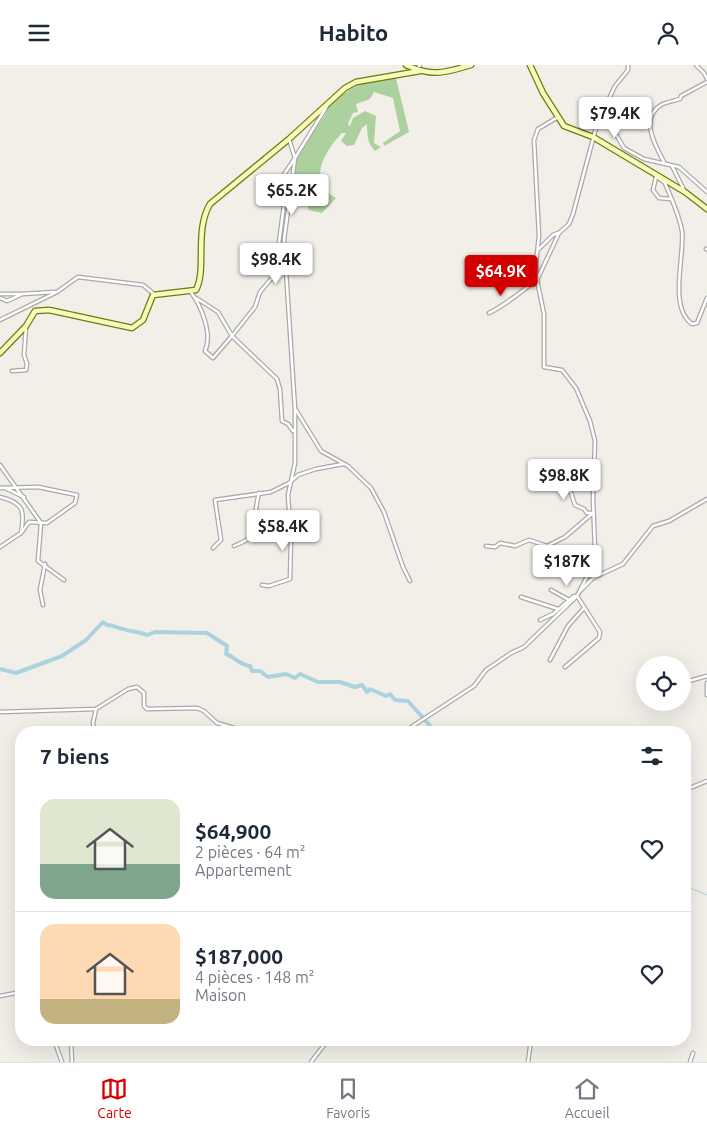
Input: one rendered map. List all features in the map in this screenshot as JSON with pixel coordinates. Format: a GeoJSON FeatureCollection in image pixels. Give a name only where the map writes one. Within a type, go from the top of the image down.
{"type":"FeatureCollection","features":[{"type":"Feature","properties":{"kind":"street"},"geometry":{"type":"LineString","coordinates":[[406,65],[440,74],[471,65]]}},
{"type":"Feature","properties":{"kind":"street"},"geometry":{"type":"LineString","coordinates":[[530,65],[543,93],[564,125],[593,137],[684,192],[707,209]]}},
{"type":"Feature","properties":{"kind":"street"},"geometry":{"type":"LineString","coordinates":[[489,313],[503,306],[520,291],[537,280],[559,233],[568,224],[573,214],[597,124],[615,86],[628,70],[628,65]]}},
{"type":"Feature","properties":{"kind":"street"},"geometry":{"type":"LineString","coordinates":[[665,162],[653,142],[650,128],[655,111],[661,105],[680,99],[681,96],[707,81],[704,73],[696,65]]}},
{"type":"Feature","properties":{"kind":"street"},"geometry":{"type":"LineString","coordinates":[[0,353],[26,326],[35,311],[49,310],[132,328],[143,320],[151,297],[155,294],[196,290],[205,212],[210,204],[289,139],[345,88],[356,82],[419,67]]}},
{"type":"Feature","properties":{"kind":"street"},"geometry":{"type":"LineString","coordinates":[[284,275],[278,251],[285,197],[281,179],[329,103]]}},
{"type":"Feature","properties":{"kind":"street"},"geometry":{"type":"LineString","coordinates":[[540,620],[549,617],[569,600],[577,596],[592,565],[595,550],[593,513],[595,457],[590,421],[576,388],[562,371],[544,367],[544,314],[537,280],[539,236],[534,139],[538,129],[558,117]]}},
{"type":"Feature","properties":{"kind":"street"},"geometry":{"type":"LineString","coordinates":[[597,124],[611,126],[619,144],[639,157],[648,161],[665,162],[678,167],[707,192]]}},
{"type":"Feature","properties":{"kind":"street"},"geometry":{"type":"LineString","coordinates":[[262,585],[269,586],[290,579],[292,538],[289,483],[295,463],[295,409],[292,351],[284,275],[284,240],[295,158],[289,139]]}},
{"type":"Feature","properties":{"kind":"street"},"geometry":{"type":"LineString","coordinates":[[672,164],[684,192]]}},
{"type":"Feature","properties":{"kind":"street"},"geometry":{"type":"LineString","coordinates":[[657,176],[665,183],[682,231],[681,309],[687,320],[692,324],[697,323],[707,299]]}},
{"type":"Feature","properties":{"kind":"street"},"geometry":{"type":"LineString","coordinates":[[657,176],[653,190],[659,198],[671,199]]}},
{"type":"Feature","properties":{"kind":"street"},"geometry":{"type":"LineString","coordinates":[[537,251],[553,235],[559,233]]}},
{"type":"Feature","properties":{"kind":"street"},"geometry":{"type":"LineString","coordinates":[[190,291],[195,298],[208,330],[210,341],[206,351],[213,358],[255,307],[260,291],[282,266]]}},
{"type":"Feature","properties":{"kind":"street"},"geometry":{"type":"LineString","coordinates":[[0,320],[57,292],[78,277],[143,285],[155,294]]}},
{"type":"Feature","properties":{"kind":"street"},"geometry":{"type":"LineString","coordinates":[[0,296],[57,292]]}},
{"type":"Feature","properties":{"kind":"street"},"geometry":{"type":"LineString","coordinates":[[0,296],[7,301],[22,294]]}},
{"type":"Feature","properties":{"kind":"street"},"geometry":{"type":"LineString","coordinates":[[195,298],[218,312],[232,336],[277,379],[280,389],[282,421],[288,424],[294,432]]}},
{"type":"Feature","properties":{"kind":"street"},"geometry":{"type":"LineString","coordinates":[[12,371],[26,370],[27,364],[24,355],[26,326]]}},
{"type":"Feature","properties":{"kind":"street"},"geometry":{"type":"LineString","coordinates":[[295,409],[321,451],[345,464],[371,487],[384,512],[403,567],[410,581]]}},
{"type":"Feature","properties":{"kind":"street"},"geometry":{"type":"LineString","coordinates":[[213,548],[218,545],[221,539],[215,500],[271,491],[289,483],[298,475],[316,469],[345,464]]}},
{"type":"Feature","properties":{"kind":"street"},"geometry":{"type":"LineString","coordinates":[[0,465],[41,523],[38,561],[64,580]]}},
{"type":"Feature","properties":{"kind":"street"},"geometry":{"type":"LineString","coordinates":[[542,469],[564,475],[575,505],[584,509],[587,513],[593,513]]}},
{"type":"Feature","properties":{"kind":"street"},"geometry":{"type":"LineString","coordinates":[[0,488],[38,487],[77,495],[75,503],[70,509],[47,523],[29,522],[21,533],[0,547]]}},
{"type":"Feature","properties":{"kind":"street"},"geometry":{"type":"LineString","coordinates":[[5,488],[25,498]]}},
{"type":"Feature","properties":{"kind":"street"},"geometry":{"type":"LineString","coordinates":[[249,539],[259,493]]}},
{"type":"Feature","properties":{"kind":"street"},"geometry":{"type":"LineString","coordinates":[[0,497],[16,503],[22,509],[24,517],[21,533]]}},
{"type":"Feature","properties":{"kind":"street"},"geometry":{"type":"LineString","coordinates":[[411,726],[422,717],[474,686],[486,670],[524,647],[593,578],[623,564],[653,526],[669,521],[707,499]]}},
{"type":"Feature","properties":{"kind":"street"},"geometry":{"type":"LineString","coordinates":[[486,546],[495,547],[500,543],[515,546],[528,540],[547,546],[565,537],[593,513]]}},
{"type":"Feature","properties":{"kind":"street"},"geometry":{"type":"LineString","coordinates":[[234,546],[249,539],[292,538]]}},
{"type":"Feature","properties":{"kind":"street"},"geometry":{"type":"LineString","coordinates":[[43,605],[40,590],[44,565]]}},
{"type":"Feature","properties":{"kind":"street"},"geometry":{"type":"LineString","coordinates":[[551,589],[569,600]]}},
{"type":"Feature","properties":{"kind":"street"},"geometry":{"type":"LineString","coordinates":[[566,667],[599,638],[600,632],[577,596]]}},
{"type":"Feature","properties":{"kind":"street"},"geometry":{"type":"LineString","coordinates":[[521,597],[560,609]]}},
{"type":"Feature","properties":{"kind":"street"},"geometry":{"type":"LineString","coordinates":[[550,661],[568,626],[584,608]]}},
{"type":"Feature","properties":{"kind":"street"},"geometry":{"type":"LineString","coordinates":[[691,680],[707,676]]}},
{"type":"Feature","properties":{"kind":"street"},"geometry":{"type":"LineString","coordinates":[[707,683],[707,695]]}},
{"type":"Feature","properties":{"kind":"street"},"geometry":{"type":"LineString","coordinates":[[0,712],[96,709],[128,689],[136,687],[144,693],[144,706],[147,709],[197,708],[204,711],[217,723],[228,726]]}},
{"type":"Feature","properties":{"kind":"street"},"geometry":{"type":"LineString","coordinates":[[93,726],[96,709]]}},
{"type":"Feature","properties":{"kind":"street"},"geometry":{"type":"LineString","coordinates":[[691,788],[707,781]]}},
{"type":"Feature","properties":{"kind":"street"},"geometry":{"type":"LineString","coordinates":[[0,996],[15,993]]}},
{"type":"Feature","properties":{"kind":"street"},"geometry":{"type":"LineString","coordinates":[[56,1046],[62,1062]]}},
{"type":"Feature","properties":{"kind":"street"},"geometry":{"type":"LineString","coordinates":[[71,1046],[72,1062]]}},
{"type":"Feature","properties":{"kind":"street"},"geometry":{"type":"LineString","coordinates":[[312,1062],[324,1046]]}},
{"type":"Feature","properties":{"kind":"street"},"geometry":{"type":"LineString","coordinates":[[528,1062],[529,1046]]}},
{"type":"Feature","properties":{"kind":"street"},"geometry":{"type":"LineString","coordinates":[[690,1062],[693,1053]]}},
{"type":"Feature","properties":{"kind":"green space"},"geometry":{"type":"Polygon","coordinates":[[[395,74],[409,132],[384,146],[383,143],[400,131],[393,98],[374,92],[370,99],[356,104],[358,112],[353,113],[348,124],[350,126],[353,118],[365,111],[376,116],[374,143],[381,147],[375,151],[370,145],[367,135],[367,124],[362,128],[354,145],[347,146],[341,141],[346,133],[342,133],[325,157],[320,175],[327,191],[336,198],[322,213],[309,210],[295,178],[296,157],[325,115],[330,102],[363,82],[395,74]]]}},
{"type":"Feature","properties":{"kind":"waterway"},"geometry":{"type":"LineString","coordinates":[[0,669],[16,673],[62,656],[86,640],[103,622],[107,625],[147,635],[155,632],[207,633],[227,646],[226,654],[250,666],[252,671],[260,671],[268,677],[286,674],[295,678],[300,674],[318,682],[340,682],[355,687],[362,685],[367,692],[370,689],[386,696],[390,694],[395,700],[408,701],[430,726]]}},
{"type":"Feature","properties":{"kind":"waterway"},"geometry":{"type":"LineString","coordinates":[[691,888],[707,895]]}}]}
